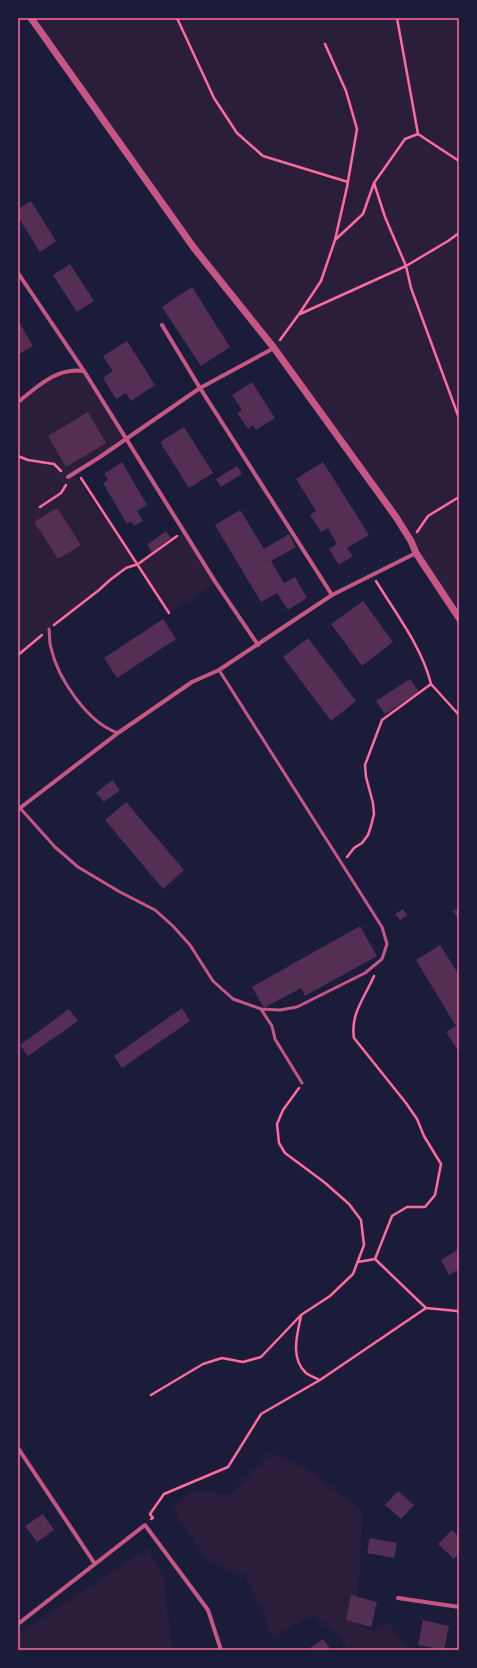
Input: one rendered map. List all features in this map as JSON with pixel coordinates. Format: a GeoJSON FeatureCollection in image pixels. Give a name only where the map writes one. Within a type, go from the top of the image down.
{"type":"FeatureCollection","features":[{"type":"Feature","properties":{"kind":"street"},"geometry":{"type":"LineString","coordinates":[[31,18],[194,248],[274,348],[396,517],[411,541],[416,553],[459,618]]}},
{"type":"Feature","properties":{"kind":"street"},"geometry":{"type":"LineString","coordinates":[[18,273],[84,370],[216,583],[258,644]]}},
{"type":"Feature","properties":{"kind":"street"},"geometry":{"type":"LineString","coordinates":[[162,325],[200,388],[332,595]]}},
{"type":"Feature","properties":{"kind":"street"},"geometry":{"type":"LineString","coordinates":[[68,477],[200,388],[274,348]]}},
{"type":"Feature","properties":{"kind":"street"},"geometry":{"type":"LineString","coordinates":[[18,402],[47,378],[76,370],[84,370]]}},
{"type":"Feature","properties":{"kind":"street"},"geometry":{"type":"LineString","coordinates":[[19,808],[118,733],[192,682],[219,670],[332,595],[416,553]]}},
{"type":"Feature","properties":{"kind":"street"},"geometry":{"type":"LineString","coordinates":[[18,1448],[94,1564]]}},
{"type":"Feature","properties":{"kind":"street"},"geometry":{"type":"LineString","coordinates":[[18,1624],[145,1525],[208,1610],[221,1650]]}},
{"type":"Feature","properties":{"kind":"street"},"geometry":{"type":"LineString","coordinates":[[398,1598],[459,1607]]}},
{"type":"Feature","properties":{"kind":"lane"},"geometry":{"type":"LineString","coordinates":[[48,630],[50,647],[61,674],[79,702],[91,715],[109,730],[118,733]]}},
{"type":"Feature","properties":{"kind":"lane"},"geometry":{"type":"LineString","coordinates":[[19,808],[55,847],[78,867],[120,892],[155,910],[174,926],[190,944],[212,981],[233,999],[260,1009],[280,1010],[297,1007],[365,973],[382,959],[387,944],[382,927],[219,670]]}},
{"type":"Feature","properties":{"kind":"lane"},"geometry":{"type":"LineString","coordinates":[[260,1009],[272,1026],[275,1039],[302,1083]]}},
{"type":"Feature","properties":{"kind":"path"},"geometry":{"type":"LineString","coordinates":[[177,18],[214,98],[237,133],[263,156],[348,182]]}},
{"type":"Feature","properties":{"kind":"path"},"geometry":{"type":"LineString","coordinates":[[397,18],[418,134],[459,161]]}},
{"type":"Feature","properties":{"kind":"path"},"geometry":{"type":"LineString","coordinates":[[274,348],[321,281],[335,240],[348,182],[357,129],[346,91],[325,44]]}},
{"type":"Feature","properties":{"kind":"path"},"geometry":{"type":"LineString","coordinates":[[335,240],[363,214],[374,183],[405,139],[418,134]]}},
{"type":"Feature","properties":{"kind":"path"},"geometry":{"type":"LineString","coordinates":[[374,183],[385,217],[406,266],[411,288],[459,418]]}},
{"type":"Feature","properties":{"kind":"path"},"geometry":{"type":"LineString","coordinates":[[299,314],[406,266],[459,233]]}},
{"type":"Feature","properties":{"kind":"path"},"geometry":{"type":"LineString","coordinates":[[18,456],[28,460],[54,464],[68,477],[66,486],[61,493],[40,507]]}},
{"type":"Feature","properties":{"kind":"path"},"geometry":{"type":"LineString","coordinates":[[76,472],[169,613]]}},
{"type":"Feature","properties":{"kind":"path"},"geometry":{"type":"LineString","coordinates":[[411,541],[428,516],[459,497]]}},
{"type":"Feature","properties":{"kind":"path"},"geometry":{"type":"LineString","coordinates":[[18,655],[126,568],[138,564],[184,531]]}},
{"type":"Feature","properties":{"kind":"path"},"geometry":{"type":"LineString","coordinates":[[372,575],[416,647],[428,671],[431,684],[459,715]]}},
{"type":"Feature","properties":{"kind":"path"},"geometry":{"type":"LineString","coordinates":[[344,867],[348,854],[362,843],[372,826],[374,814],[373,803],[366,777],[365,765],[382,720],[431,684]]}},
{"type":"Feature","properties":{"kind":"path"},"geometry":{"type":"LineString","coordinates":[[375,1259],[392,1216],[407,1207],[425,1207],[435,1195],[441,1164],[424,1136],[417,1119],[406,1103],[354,1038],[352,1028],[356,1010],[382,959]]}},
{"type":"Feature","properties":{"kind":"path"},"geometry":{"type":"LineString","coordinates":[[151,1395],[203,1364],[222,1358],[243,1362],[261,1357],[301,1315],[330,1296],[353,1274],[364,1245],[361,1220],[350,1204],[324,1182],[285,1153],[279,1143],[277,1124],[283,1110],[302,1083]]}},
{"type":"Feature","properties":{"kind":"path"},"geometry":{"type":"LineString","coordinates":[[358,1262],[375,1259]]}},
{"type":"Feature","properties":{"kind":"path"},"geometry":{"type":"LineString","coordinates":[[375,1259],[426,1308],[457,1311],[459,1313]]}},
{"type":"Feature","properties":{"kind":"path"},"geometry":{"type":"LineString","coordinates":[[145,1525],[153,1518],[150,1514],[164,1494],[228,1467],[261,1414],[320,1380],[426,1308]]}},
{"type":"Feature","properties":{"kind":"path"},"geometry":{"type":"LineString","coordinates":[[301,1315],[296,1340],[297,1362],[307,1374],[320,1380]]}},
{"type":"Feature","properties":{"kind":"shaded area"},"geometry":{"type":"Polygon","coordinates":[[[36,18],[459,18],[459,618],[411,541],[274,348],[194,248],[36,18]]]}},
{"type":"Feature","properties":{"kind":"shaded area"},"geometry":{"type":"Polygon","coordinates":[[[84,371],[126,438],[69,476],[75,476],[138,564],[126,568],[43,634],[18,651],[18,402],[47,379],[63,372],[84,371]]]}},
{"type":"Feature","properties":{"kind":"shaded area"},"geometry":{"type":"Polygon","coordinates":[[[184,531],[216,583],[169,613],[138,564],[184,531]]]}},
{"type":"Feature","properties":{"kind":"shaded area"},"geometry":{"type":"Polygon","coordinates":[[[270,1453],[305,1467],[362,1511],[359,1586],[351,1616],[367,1631],[388,1623],[408,1650],[348,1650],[341,1639],[312,1614],[273,1638],[245,1575],[205,1559],[172,1509],[190,1492],[231,1494],[270,1453]]]}},
{"type":"Feature","properties":{"kind":"shaded area"},"geometry":{"type":"Polygon","coordinates":[[[147,1548],[164,1577],[172,1650],[18,1650],[18,1634],[147,1548]]]}},
{"type":"Feature","properties":{"kind":"building"},"geometry":{"type":"Polygon","coordinates":[[[31,201],[56,241],[40,252],[18,217],[18,209],[31,201]]]}},
{"type":"Feature","properties":{"kind":"building"},"geometry":{"type":"Polygon","coordinates":[[[70,264],[94,301],[77,312],[53,275],[70,264]]]}},
{"type":"Feature","properties":{"kind":"building"},"geometry":{"type":"Polygon","coordinates":[[[192,287],[230,347],[201,366],[162,307],[192,287]]]}},
{"type":"Feature","properties":{"kind":"building"},"geometry":{"type":"Polygon","coordinates":[[[18,320],[33,346],[18,355],[18,320]]]}},
{"type":"Feature","properties":{"kind":"building"},"geometry":{"type":"Polygon","coordinates":[[[127,341],[155,385],[131,401],[126,393],[116,399],[103,378],[113,371],[103,356],[127,341]]]}},
{"type":"Feature","properties":{"kind":"building"},"geometry":{"type":"Polygon","coordinates":[[[252,382],[275,418],[256,430],[253,425],[248,429],[237,413],[242,410],[232,395],[252,382]]]}},
{"type":"Feature","properties":{"kind":"building"},"geometry":{"type":"Polygon","coordinates":[[[88,412],[106,443],[66,467],[48,436],[88,412]]]}},
{"type":"Feature","properties":{"kind":"building"},"geometry":{"type":"Polygon","coordinates":[[[184,427],[213,473],[189,488],[160,442],[184,427]]]}},
{"type":"Feature","properties":{"kind":"building"},"geometry":{"type":"Polygon","coordinates":[[[122,462],[147,505],[137,511],[143,521],[134,526],[131,521],[127,524],[103,483],[108,480],[104,474],[122,462]]]}},
{"type":"Feature","properties":{"kind":"building"},"geometry":{"type":"Polygon","coordinates":[[[323,462],[369,535],[347,548],[353,556],[339,565],[329,549],[337,544],[328,528],[321,532],[310,515],[316,511],[296,479],[323,462]]]}},
{"type":"Feature","properties":{"kind":"building"},"geometry":{"type":"Polygon","coordinates":[[[237,466],[242,474],[221,487],[216,479],[237,466]]]}},
{"type":"Feature","properties":{"kind":"building"},"geometry":{"type":"Polygon","coordinates":[[[57,508],[81,545],[58,559],[34,522],[57,508]]]}},
{"type":"Feature","properties":{"kind":"building"},"geometry":{"type":"Polygon","coordinates":[[[240,510],[264,549],[289,534],[296,547],[271,561],[284,583],[295,577],[307,598],[288,610],[277,593],[261,602],[215,525],[240,510]]]}},
{"type":"Feature","properties":{"kind":"building"},"geometry":{"type":"Polygon","coordinates":[[[166,531],[171,538],[152,552],[147,545],[166,531]]]}},
{"type":"Feature","properties":{"kind":"building"},"geometry":{"type":"Polygon","coordinates":[[[363,601],[393,642],[362,666],[331,624],[363,601]]]}},
{"type":"Feature","properties":{"kind":"building"},"geometry":{"type":"Polygon","coordinates":[[[163,619],[176,639],[117,678],[104,658],[163,619]]]}},
{"type":"Feature","properties":{"kind":"building"},"geometry":{"type":"Polygon","coordinates":[[[308,638],[356,701],[331,721],[283,657],[308,638]]]}},
{"type":"Feature","properties":{"kind":"building"},"geometry":{"type":"Polygon","coordinates":[[[410,679],[419,692],[385,714],[376,701],[410,679]]]}},
{"type":"Feature","properties":{"kind":"building"},"geometry":{"type":"Polygon","coordinates":[[[112,780],[120,790],[104,802],[96,793],[112,780]]]}},
{"type":"Feature","properties":{"kind":"building"},"geometry":{"type":"Polygon","coordinates":[[[126,802],[184,870],[163,889],[105,820],[126,802]]]}},
{"type":"Feature","properties":{"kind":"building"},"geometry":{"type":"Polygon","coordinates":[[[459,908],[459,920],[453,911],[459,908]]]}},
{"type":"Feature","properties":{"kind":"building"},"geometry":{"type":"Polygon","coordinates":[[[403,909],[407,915],[400,920],[395,914],[403,909]]]}},
{"type":"Feature","properties":{"kind":"building"},"geometry":{"type":"Polygon","coordinates":[[[360,926],[377,956],[305,996],[301,988],[264,1008],[252,987],[360,926]]]}},
{"type":"Feature","properties":{"kind":"building"},"geometry":{"type":"Polygon","coordinates":[[[440,945],[459,975],[459,1052],[446,1032],[456,1026],[416,960],[440,945]]]}},
{"type":"Feature","properties":{"kind":"building"},"geometry":{"type":"Polygon","coordinates":[[[182,1008],[190,1021],[122,1068],[114,1056],[182,1008]]]}},
{"type":"Feature","properties":{"kind":"building"},"geometry":{"type":"Polygon","coordinates":[[[69,1009],[78,1021],[28,1056],[20,1045],[69,1009]]]}},
{"type":"Feature","properties":{"kind":"building"},"geometry":{"type":"Polygon","coordinates":[[[459,1249],[459,1269],[449,1275],[441,1260],[459,1249]]]}},
{"type":"Feature","properties":{"kind":"building"},"geometry":{"type":"Polygon","coordinates":[[[398,1491],[414,1505],[401,1519],[385,1505],[398,1491]]]}},
{"type":"Feature","properties":{"kind":"building"},"geometry":{"type":"Polygon","coordinates":[[[43,1514],[54,1530],[37,1542],[25,1526],[43,1514]]]}},
{"type":"Feature","properties":{"kind":"building"},"geometry":{"type":"Polygon","coordinates":[[[452,1530],[459,1537],[459,1553],[454,1559],[438,1544],[452,1530]]]}},
{"type":"Feature","properties":{"kind":"building"},"geometry":{"type":"Polygon","coordinates":[[[370,1538],[397,1543],[394,1558],[367,1553],[370,1538]]]}},
{"type":"Feature","properties":{"kind":"building"},"geometry":{"type":"Polygon","coordinates":[[[351,1595],[377,1602],[371,1627],[346,1620],[351,1595]]]}},
{"type":"Feature","properties":{"kind":"building"},"geometry":{"type":"Polygon","coordinates":[[[423,1620],[449,1626],[444,1650],[418,1645],[423,1620]]]}},
{"type":"Feature","properties":{"kind":"building"},"geometry":{"type":"Polygon","coordinates":[[[323,1639],[331,1650],[307,1650],[323,1639]]]}}]}
